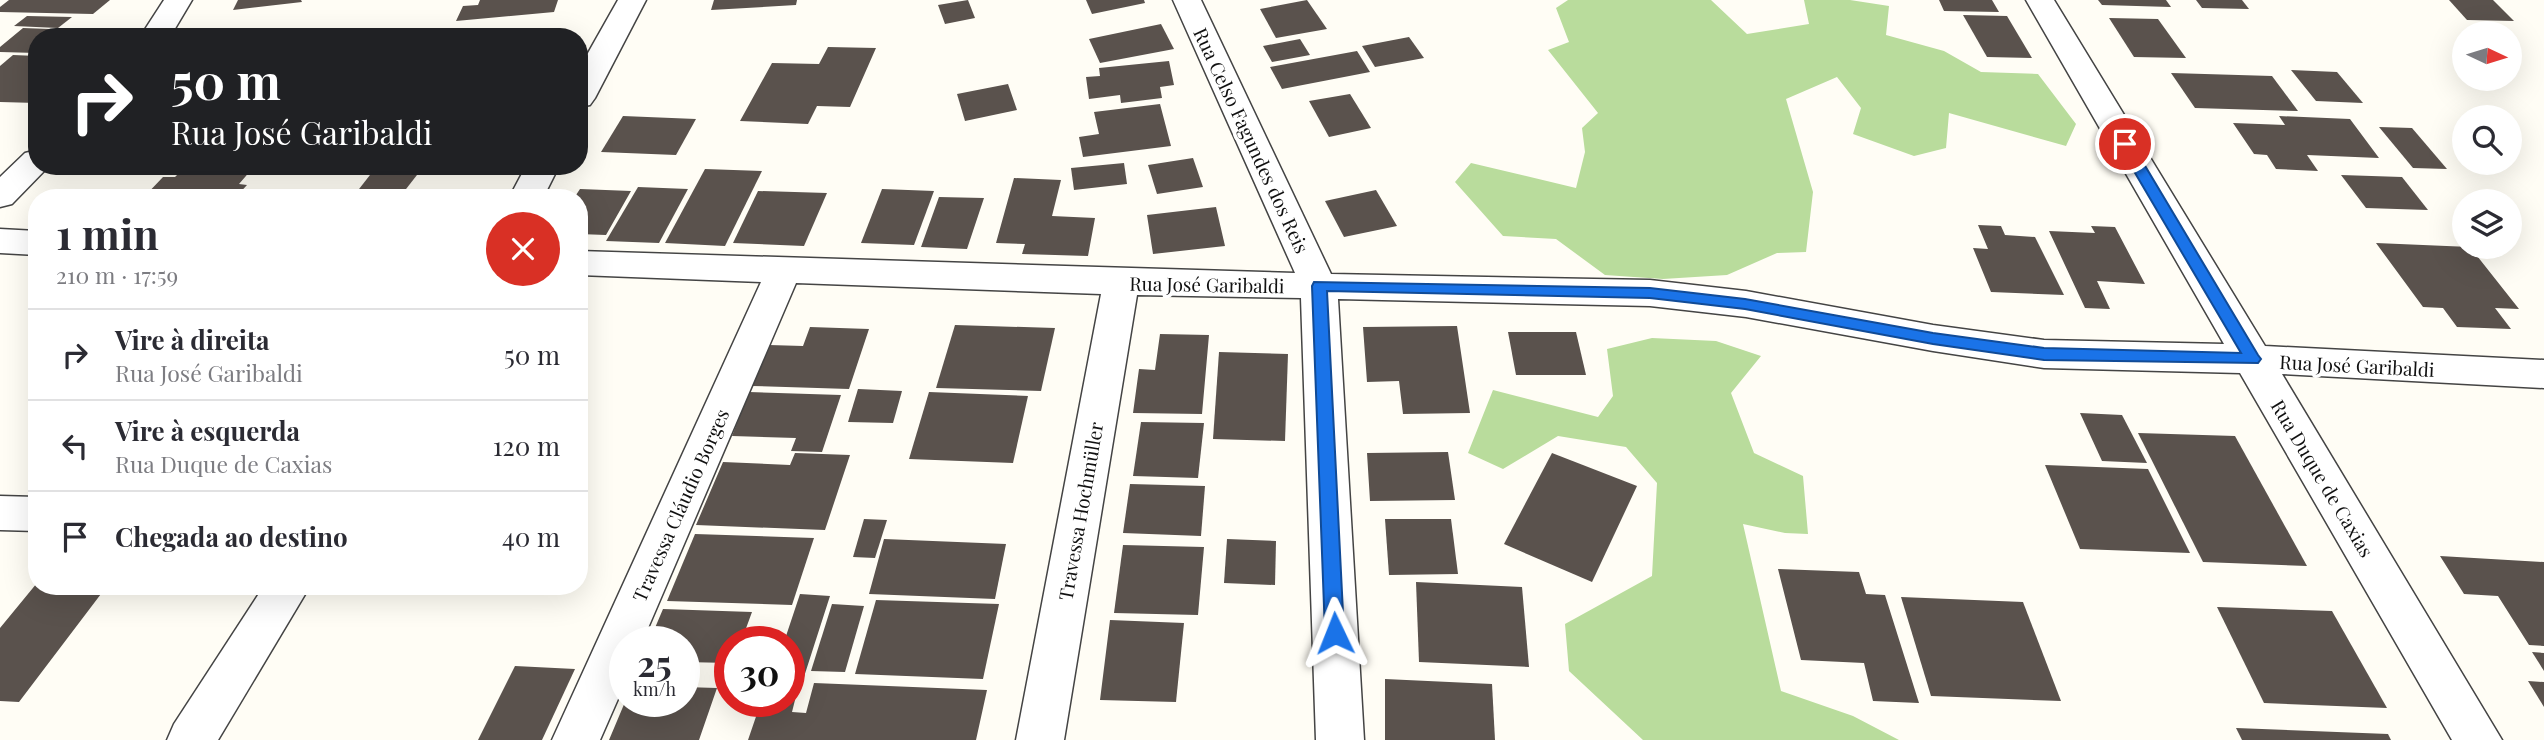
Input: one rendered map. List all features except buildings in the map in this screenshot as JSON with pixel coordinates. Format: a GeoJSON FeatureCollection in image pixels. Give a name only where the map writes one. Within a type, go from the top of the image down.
{"type":"FeatureCollection","features":[{"type":"Feature","properties":{"kind":"street"},"geometry":{"type":"LineString","coordinates":[[161,28],[178,0]]}},
{"type":"Feature","properties":{"kind":"street"},"geometry":{"type":"LineString","coordinates":[[588,81],[632,0]]}},
{"type":"Feature","properties":{"kind":"street","name":"Rua Celso Fagundes dos Reis"},"geometry":{"type":"LineString","coordinates":[[1187,0],[1319,286],[1340,740]]}},
{"type":"Feature","properties":{"kind":"street","name":"Rua Duque de Caxias"},"geometry":{"type":"LineString","coordinates":[[2040,0],[2478,740]]}},
{"type":"Feature","properties":{"kind":"street"},"geometry":{"type":"LineString","coordinates":[[0,196],[28,169]]}},
{"type":"Feature","properties":{"kind":"street"},"geometry":{"type":"LineString","coordinates":[[0,241],[28,243]]}},
{"type":"Feature","properties":{"kind":"street","name":"Rua José Garibaldi"},"geometry":{"type":"LineString","coordinates":[[588,263],[1121,282],[1650,293],[1745,304],[1933,338],[2044,354],[2253,359],[2544,374]]}},
{"type":"Feature","properties":{"kind":"street","name":"Travessa Cláudio Borges"},"geometry":{"type":"LineString","coordinates":[[576,740],[784,270]]}},
{"type":"Feature","properties":{"kind":"street","name":"Travessa Hochmüller"},"geometry":{"type":"LineString","coordinates":[[1040,740],[1121,282]]}},
{"type":"Feature","properties":{"kind":"street"},"geometry":{"type":"LineString","coordinates":[[0,513],[28,514]]}},
{"type":"Feature","properties":{"kind":"street"},"geometry":{"type":"LineString","coordinates":[[191,740],[282,595]]}},
{"type":"Feature","properties":{"kind":"green space"},"geometry":{"type":"Polygon","coordinates":[[[1568,0],[1711,0],[1747,34],[1809,24],[1804,0],[1850,0],[1889,6],[1886,35],[1944,51],[1981,72],[2038,74],[2076,124],[2066,146],[1949,113],[1946,148],[1914,156],[1853,134],[1861,108],[1837,77],[1786,99],[1813,192],[1806,252],[1777,253],[1727,275],[1663,279],[1605,275],[1556,239],[1503,236],[1455,182],[1471,163],[1576,188],[1585,152],[1582,128],[1598,113],[1548,50],[1569,42],[1556,8],[1568,0]]]}},
{"type":"Feature","properties":{"kind":"green space"},"geometry":{"type":"Polygon","coordinates":[[[1652,338],[1716,341],[1761,356],[1731,393],[1754,453],[1803,476],[1808,534],[1785,533],[1743,524],[1781,691],[1853,716],[1899,740],[1643,740],[1569,671],[1565,624],[1652,576],[1657,483],[1626,447],[1558,436],[1503,469],[1468,453],[1493,390],[1598,417],[1613,396],[1607,349],[1652,338]]]}},
{"type":"Feature","properties":{"kind":"route"},"geometry":{"type":"LineString","coordinates":[[1335,633],[1319,286],[1650,293],[1745,304],[1933,338],[2044,354],[2253,359],[2125,144]]}}]}
